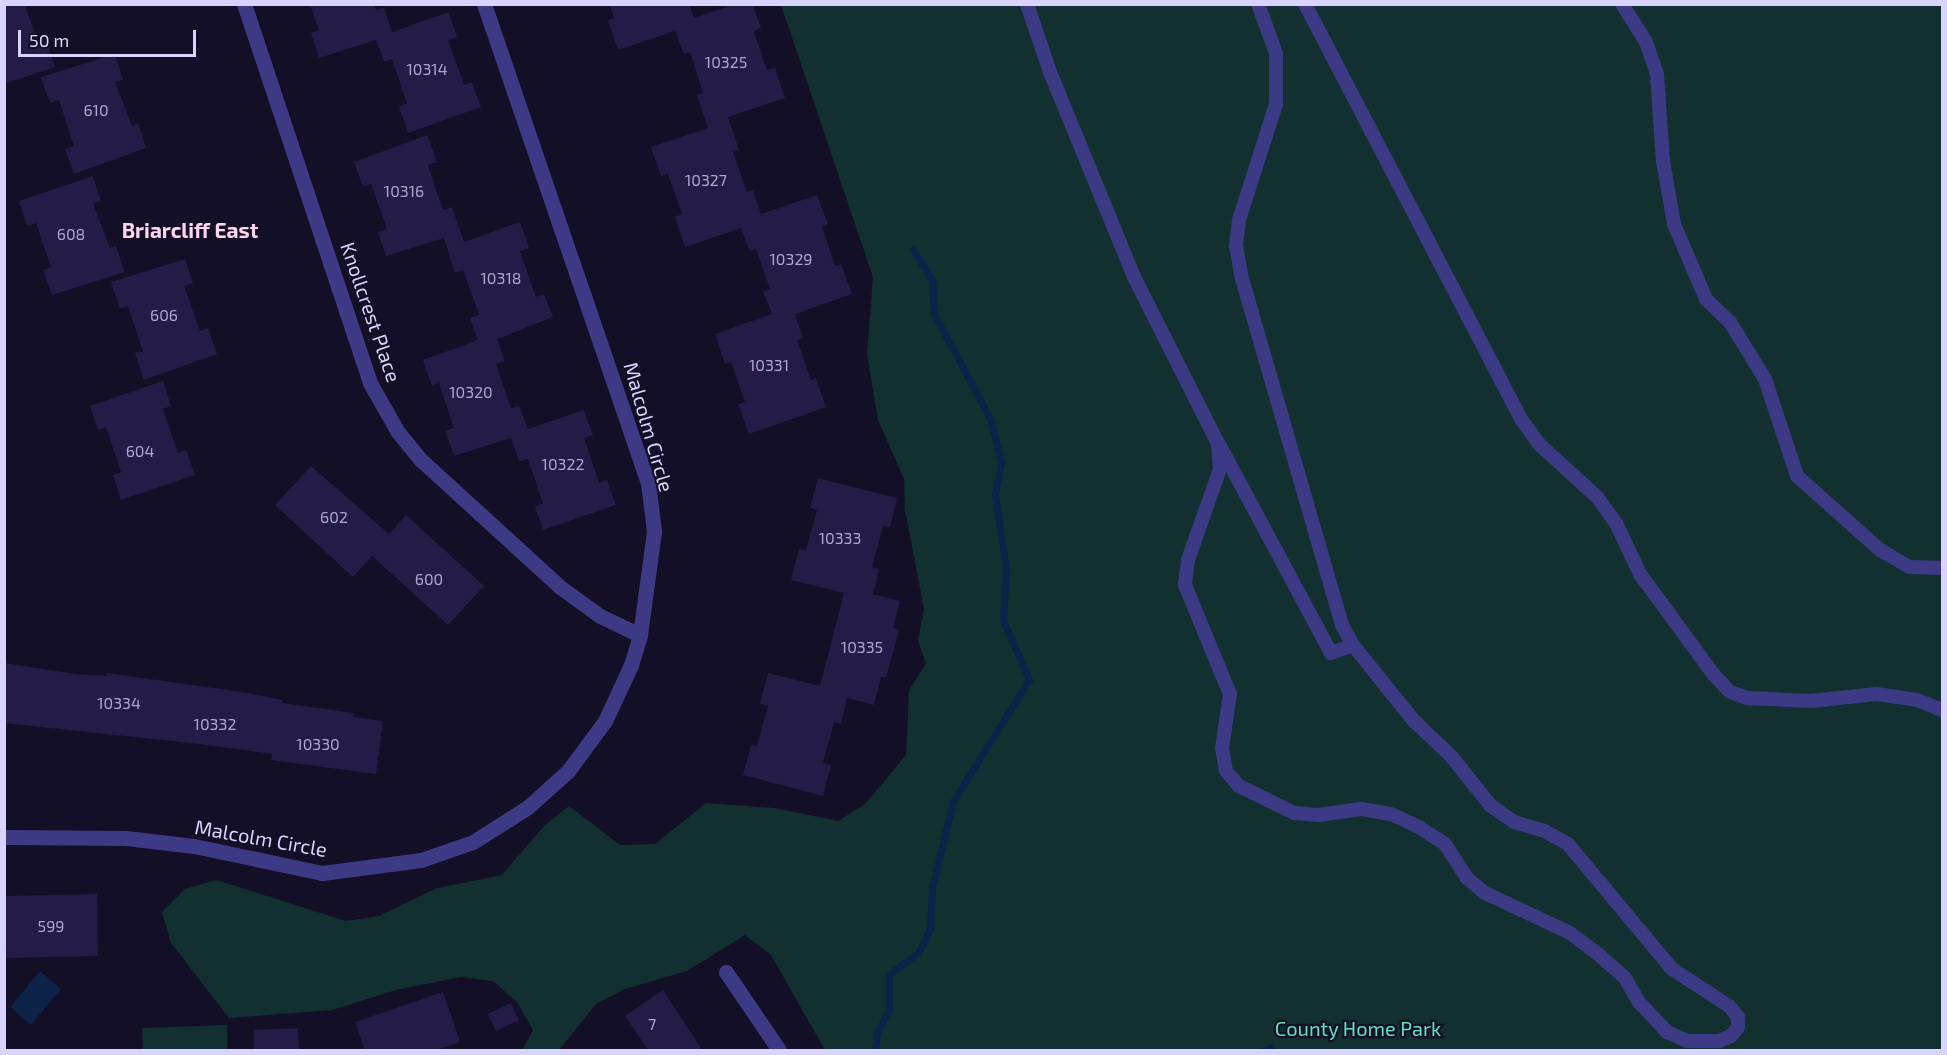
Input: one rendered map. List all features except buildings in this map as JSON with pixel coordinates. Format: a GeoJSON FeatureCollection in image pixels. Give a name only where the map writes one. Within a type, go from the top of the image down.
{"type":"FeatureCollection","features":[{"type":"Feature","properties":{"kind":"street","name":"Knollcrest Place"},"geometry":{"type":"LineString","coordinates":[[244,4],[370,383],[398,432],[422,460],[560,587],[600,616],[640,635]]}},
{"type":"Feature","properties":{"kind":"street","name":"Malcolm Circle"},"geometry":{"type":"LineString","coordinates":[[4,837],[137,840],[194,846],[322,873],[421,860],[473,842],[528,807],[568,771],[604,721],[631,665],[640,635],[654,531],[648,483],[484,4]]}},
{"type":"Feature","properties":{"kind":"street"},"geometry":{"type":"LineString","coordinates":[[726,972],[779,1050]]}},
{"type":"Feature","properties":{"kind":"lane"},"geometry":{"type":"LineString","coordinates":[[1027,4],[1054,82],[1134,277],[1218,443],[1331,653],[1353,645]]}},
{"type":"Feature","properties":{"kind":"lane"},"geometry":{"type":"LineString","coordinates":[[1218,443],[1220,469],[1188,560],[1185,585],[1230,694],[1222,748],[1226,771],[1232,778],[1264,801],[1293,813],[1318,815],[1362,809],[1391,814],[1419,827],[1445,844],[1467,878],[1485,893],[1570,933],[1600,956],[1625,978],[1639,1002],[1668,1032],[1687,1041],[1719,1041],[1731,1036],[1738,1027],[1738,1017],[1729,1006],[1672,969],[1568,844],[1514,822],[1491,806],[1353,645],[1342,625],[1241,274],[1236,245],[1239,220],[1276,104],[1276,53],[1258,4]]}},
{"type":"Feature","properties":{"kind":"lane"},"geometry":{"type":"LineString","coordinates":[[1305,4],[1521,419],[1539,444],[1597,497],[1616,524],[1640,574],[1714,675],[1730,692],[1747,698],[1811,701],[1877,694],[1917,700],[1942,710]]}},
{"type":"Feature","properties":{"kind":"lane"},"geometry":{"type":"LineString","coordinates":[[1622,4],[1646,42],[1657,74],[1663,161],[1674,224],[1706,299],[1730,322],[1765,379],[1797,476],[1880,550],[1910,567],[1942,568]]}},
{"type":"Feature","properties":{"kind":"green space","name":"County Home Park"},"geometry":{"type":"Polygon","coordinates":[[[781,5],[1942,5],[1942,1050],[825,1050],[771,955],[745,935],[687,971],[625,989],[596,1004],[559,1050],[522,1050],[533,1030],[517,1002],[493,981],[461,977],[396,990],[332,1010],[229,1018],[171,943],[162,912],[185,889],[216,880],[346,921],[379,916],[437,888],[502,875],[544,826],[569,806],[620,845],[655,844],[706,803],[774,808],[838,821],[865,804],[906,755],[909,690],[926,664],[918,641],[924,609],[905,510],[904,479],[878,420],[867,354],[873,277],[781,5]]]}},
{"type":"Feature","properties":{"kind":"green space"},"geometry":{"type":"Polygon","coordinates":[[[227,1025],[227,1050],[143,1050],[142,1028],[227,1025]]]}},
{"type":"Feature","properties":{"kind":"water"},"geometry":{"type":"Polygon","coordinates":[[[40,971],[61,989],[31,1025],[10,1007],[40,971]]]}},
{"type":"Feature","properties":{"kind":"waterway"},"geometry":{"type":"LineString","coordinates":[[875,1050],[877,1033],[889,1009],[889,974],[919,952],[930,928],[932,888],[953,801],[1029,680],[1003,620],[1006,568],[995,494],[1001,462],[990,418],[934,314],[932,280],[913,250]]}},
{"type":"Feature","properties":{"kind":"waterway"},"geometry":{"type":"LineString","coordinates":[[1263,1050],[1272,1047]]}},
{"type":"Feature","properties":{"kind":"district","name":"Briarcliff East"},"geometry":{"type":"Point","coordinates":[190,230]}}]}
